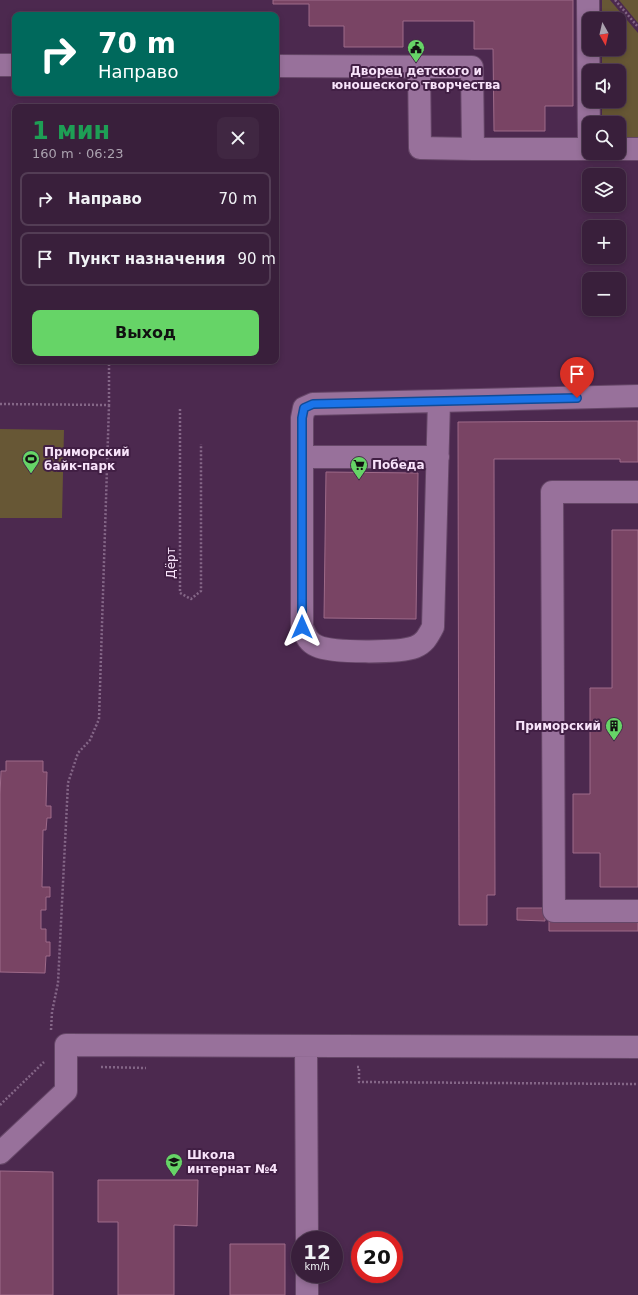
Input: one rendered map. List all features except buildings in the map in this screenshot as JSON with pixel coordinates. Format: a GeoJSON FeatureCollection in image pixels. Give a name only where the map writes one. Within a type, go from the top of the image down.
{"type":"FeatureCollection","features":[{"type":"Feature","properties":{"kind":"lane"},"geometry":{"type":"LineString","coordinates":[[588,0],[589,116]]}},
{"type":"Feature","properties":{"kind":"lane"},"geometry":{"type":"LineString","coordinates":[[0,65],[12,66]]}},
{"type":"Feature","properties":{"kind":"lane"},"geometry":{"type":"LineString","coordinates":[[279,66],[472,67],[473,149]]}},
{"type":"Feature","properties":{"kind":"lane"},"geometry":{"type":"LineString","coordinates":[[419,67],[420,148],[582,149]]}},
{"type":"Feature","properties":{"kind":"lane"},"geometry":{"type":"LineString","coordinates":[[626,149],[638,149]]}},
{"type":"Feature","properties":{"kind":"lane"},"geometry":{"type":"LineString","coordinates":[[438,401],[438,457],[433,627],[426,640],[416,647],[401,651],[330,650],[317,646],[308,640],[302,627],[302,418],[304,408],[313,404],[638,396]]}},
{"type":"Feature","properties":{"kind":"lane"},"geometry":{"type":"LineString","coordinates":[[302,457],[438,457]]}},
{"type":"Feature","properties":{"kind":"lane"},"geometry":{"type":"LineString","coordinates":[[638,492],[552,492],[554,910],[638,911]]}},
{"type":"Feature","properties":{"kind":"lane"},"geometry":{"type":"LineString","coordinates":[[0,1153],[66,1091],[66,1046],[638,1047]]}},
{"type":"Feature","properties":{"kind":"lane"},"geometry":{"type":"LineString","coordinates":[[306,1046],[307,1231]]}},
{"type":"Feature","properties":{"kind":"lane"},"geometry":{"type":"LineString","coordinates":[[306,1283],[306,1295]]}},
{"type":"Feature","properties":{"kind":"path"},"geometry":{"type":"LineString","coordinates":[[615,0],[638,27]]}},
{"type":"Feature","properties":{"kind":"path"},"geometry":{"type":"LineString","coordinates":[[51,1034],[52,1012],[58,983],[68,783],[78,753],[90,740],[99,719],[109,364]]}},
{"type":"Feature","properties":{"kind":"path"},"geometry":{"type":"LineString","coordinates":[[0,404],[109,405]]}},
{"type":"Feature","properties":{"kind":"path","name":"Дёрт"},"geometry":{"type":"LineString","coordinates":[[180,409],[180,593],[191,599],[201,591],[201,444]]}},
{"type":"Feature","properties":{"kind":"shaded area"},"geometry":{"type":"Polygon","coordinates":[[[602,0],[610,0],[620,12],[602,12],[602,0]]]}},
{"type":"Feature","properties":{"kind":"shaded area"},"geometry":{"type":"Polygon","coordinates":[[[619,0],[638,0],[638,23],[619,0]]]}},
{"type":"Feature","properties":{"kind":"shaded area"},"geometry":{"type":"Polygon","coordinates":[[[626,19],[638,33],[638,143],[626,143],[626,116],[602,116],[602,108],[626,108],[626,64],[602,64],[602,56],[626,56],[626,19]]]}},
{"type":"Feature","properties":{"kind":"shaded area","name":"Приморский байк-парк"},"geometry":{"type":"Polygon","coordinates":[[[0,429],[64,430],[62,518],[0,518],[0,429]]]}},
{"type":"Feature","properties":{"kind":"place","name":"Дворец детского и юношеского творчества"},"geometry":{"type":"Point","coordinates":[416,63]}},
{"type":"Feature","properties":{"kind":"place","name":"Приморский байк-парк"},"geometry":{"type":"Point","coordinates":[31,474]}},
{"type":"Feature","properties":{"kind":"place","name":"Победа"},"geometry":{"type":"Point","coordinates":[359,480]}},
{"type":"Feature","properties":{"kind":"place","name":"Приморский"},"geometry":{"type":"Point","coordinates":[614,741]}},
{"type":"Feature","properties":{"kind":"place","name":"Школа интернат №4"},"geometry":{"type":"Point","coordinates":[174,1177]}},
{"type":"Feature","properties":{"kind":"route"},"geometry":{"type":"LineString","coordinates":[[302,627],[302,418],[304,408],[313,404],[577,398]]}}]}
